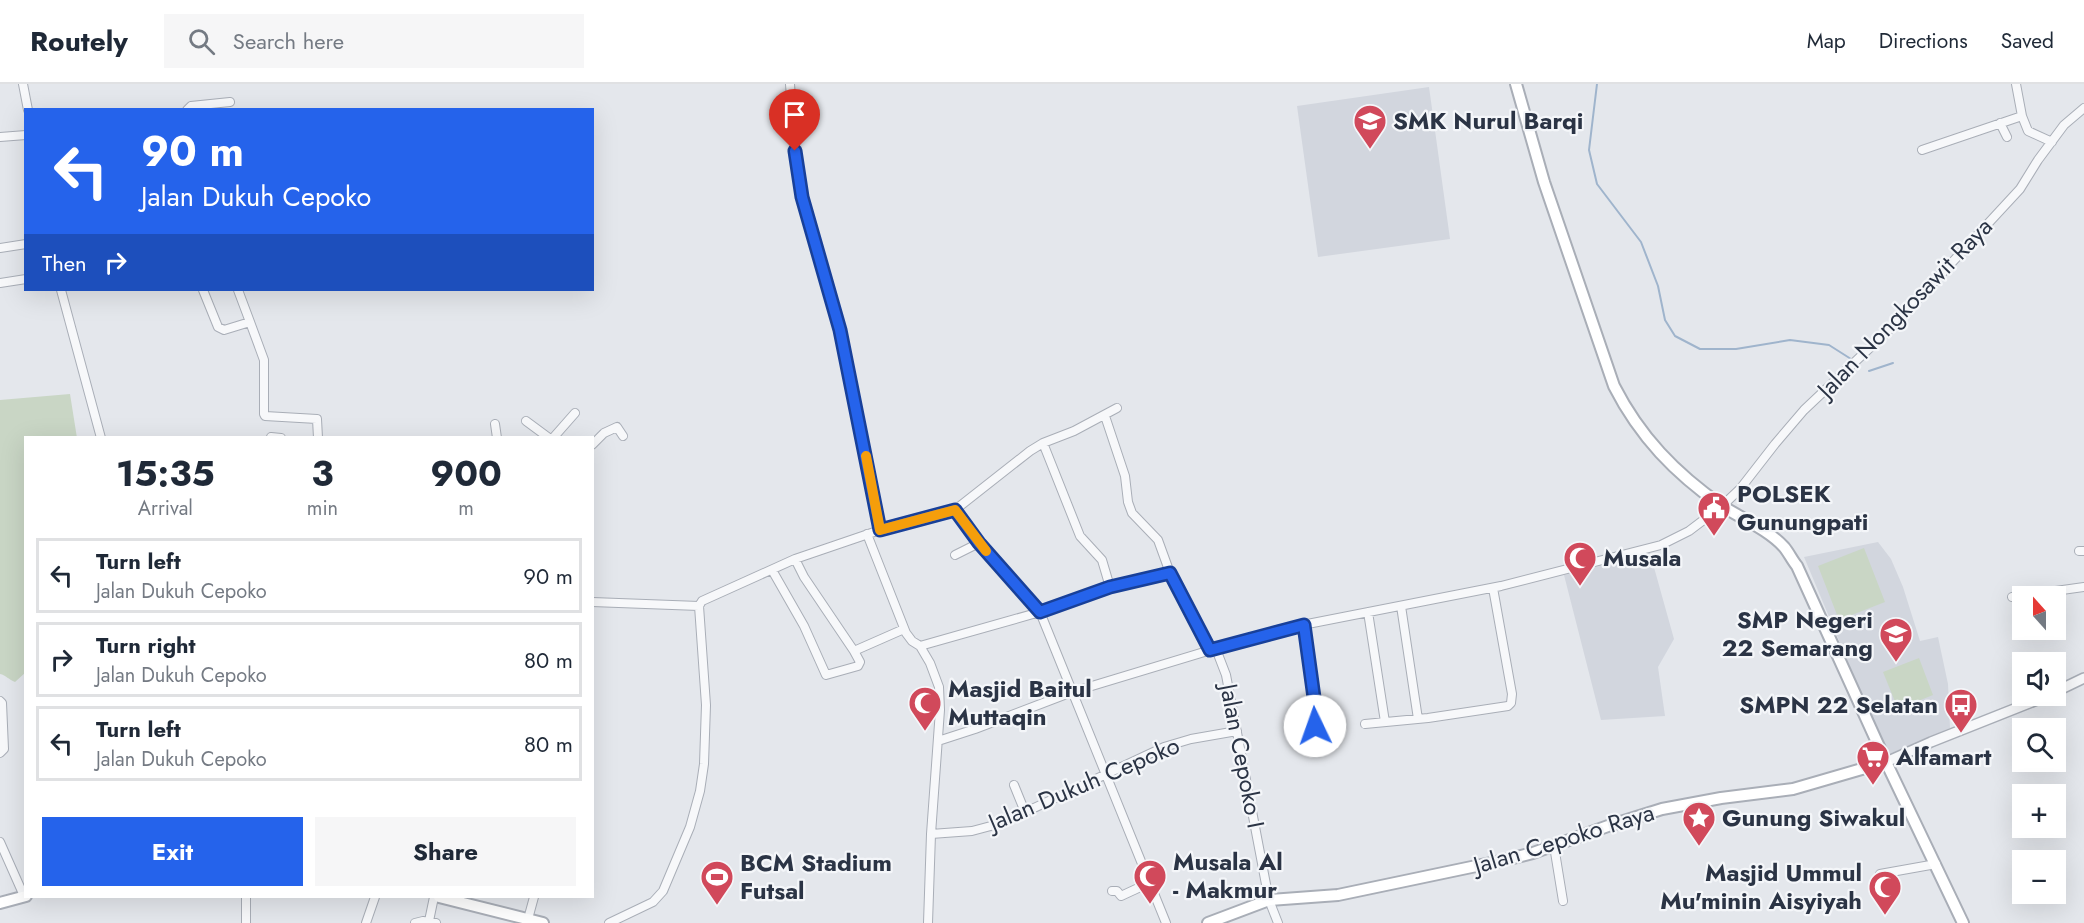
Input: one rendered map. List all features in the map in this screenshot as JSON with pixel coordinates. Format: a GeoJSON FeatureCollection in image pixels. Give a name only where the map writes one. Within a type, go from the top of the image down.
{"type":"FeatureCollection","features":[{"type":"Feature","properties":{"kind":"main road"},"geometry":{"type":"LineString","coordinates":[[1516,84],[1544,182],[1614,386],[1626,410],[1655,448],[1722,506],[1778,541],[1797,566],[1886,762],[1963,923]]}},
{"type":"Feature","properties":{"kind":"main road","name":"Jalan Cepoko Raya"},"geometry":{"type":"LineString","coordinates":[[1208,923],[1269,900],[1338,895],[1505,860],[1554,846],[1662,809],[1721,798],[1793,789],[1886,762]]}},
{"type":"Feature","properties":{"kind":"main road"},"geometry":{"type":"LineString","coordinates":[[0,903],[24,896]]}},
{"type":"Feature","properties":{"kind":"main road"},"geometry":{"type":"LineString","coordinates":[[458,899],[536,922]]}},
{"type":"Feature","properties":{"kind":"street"},"geometry":{"type":"LineString","coordinates":[[23,84],[28,108]]}},
{"type":"Feature","properties":{"kind":"street"},"geometry":{"type":"LineString","coordinates":[[790,84],[795,151],[802,197],[840,330],[880,530]]}},
{"type":"Feature","properties":{"kind":"street"},"geometry":{"type":"LineString","coordinates":[[2016,84],[2022,116],[2028,131],[2052,142]]}},
{"type":"Feature","properties":{"kind":"street"},"geometry":{"type":"LineString","coordinates":[[189,108],[231,102]]}},
{"type":"Feature","properties":{"kind":"street","name":"Jalan Nongkosawit Raya"},"geometry":{"type":"LineString","coordinates":[[1722,506],[1740,489],[1774,444],[1804,410],[1895,324],[2020,189],[2064,125],[2084,108]]}},
{"type":"Feature","properties":{"kind":"street"},"geometry":{"type":"LineString","coordinates":[[1922,150],[2022,116]]}},
{"type":"Feature","properties":{"kind":"street"},"geometry":{"type":"LineString","coordinates":[[2000,123],[2007,137]]}},
{"type":"Feature","properties":{"kind":"street"},"geometry":{"type":"LineString","coordinates":[[0,137],[24,135]]}},
{"type":"Feature","properties":{"kind":"street"},"geometry":{"type":"LineString","coordinates":[[0,248],[24,244]]}},
{"type":"Feature","properties":{"kind":"street"},"geometry":{"type":"LineString","coordinates":[[0,283],[24,279]]}},
{"type":"Feature","properties":{"kind":"street"},"geometry":{"type":"LineString","coordinates":[[61,291],[100,436]]}},
{"type":"Feature","properties":{"kind":"street"},"geometry":{"type":"LineString","coordinates":[[203,291],[220,329],[224,330],[250,322]]}},
{"type":"Feature","properties":{"kind":"street"},"geometry":{"type":"LineString","coordinates":[[238,291],[264,360],[265,416],[317,419],[318,436]]}},
{"type":"Feature","properties":{"kind":"street"},"geometry":{"type":"LineString","coordinates":[[594,602],[699,606],[709,597],[795,560],[867,534],[955,510],[984,485],[1043,443],[1074,431],[1117,408]]}},
{"type":"Feature","properties":{"kind":"street"},"geometry":{"type":"LineString","coordinates":[[553,436],[575,413]]}},
{"type":"Feature","properties":{"kind":"street"},"geometry":{"type":"LineString","coordinates":[[1105,416],[1125,476],[1132,513],[1158,540],[1170,573],[1213,649]]}},
{"type":"Feature","properties":{"kind":"street"},"geometry":{"type":"LineString","coordinates":[[526,421],[548,436]]}},
{"type":"Feature","properties":{"kind":"street"},"geometry":{"type":"LineString","coordinates":[[495,424],[496,436]]}},
{"type":"Feature","properties":{"kind":"street"},"geometry":{"type":"LineString","coordinates":[[594,443],[604,433],[617,427],[623,436]]}},
{"type":"Feature","properties":{"kind":"street"},"geometry":{"type":"LineString","coordinates":[[1043,443],[1080,536],[1102,560],[1110,587]]}},
{"type":"Feature","properties":{"kind":"street"},"geometry":{"type":"LineString","coordinates":[[938,741],[1072,692],[1277,630],[1493,588],[1661,545],[1689,531],[1722,506]]}},
{"type":"Feature","properties":{"kind":"street"},"geometry":{"type":"LineString","coordinates":[[955,510],[979,543],[1040,612],[1166,923]]}},
{"type":"Feature","properties":{"kind":"street"},"geometry":{"type":"LineString","coordinates":[[867,534],[904,629],[912,641],[920,646],[930,663],[939,687],[940,710],[930,834],[928,923]]}},
{"type":"Feature","properties":{"kind":"street"},"geometry":{"type":"LineString","coordinates":[[955,555],[979,543]]}},
{"type":"Feature","properties":{"kind":"street"},"geometry":{"type":"LineString","coordinates":[[772,570],[804,626],[826,675],[858,666],[860,662],[854,651],[804,578],[795,560]]}},
{"type":"Feature","properties":{"kind":"street"},"geometry":{"type":"LineString","coordinates":[[920,646],[1040,612],[1110,587],[1170,573]]}},
{"type":"Feature","properties":{"kind":"street"},"geometry":{"type":"LineString","coordinates":[[2066,590],[2084,587]]}},
{"type":"Feature","properties":{"kind":"street"},"geometry":{"type":"LineString","coordinates":[[1365,724],[1418,719],[1508,706],[1511,703],[1512,694],[1493,588]]}},
{"type":"Feature","properties":{"kind":"street"},"geometry":{"type":"LineString","coordinates":[[609,923],[653,902],[663,891],[690,827],[700,791],[704,764],[705,705],[699,606]]}},
{"type":"Feature","properties":{"kind":"street"},"geometry":{"type":"LineString","coordinates":[[1401,606],[1418,719]]}},
{"type":"Feature","properties":{"kind":"street"},"geometry":{"type":"LineString","coordinates":[[1368,612],[1385,722]]}},
{"type":"Feature","properties":{"kind":"street"},"geometry":{"type":"LineString","coordinates":[[1290,732],[1311,729],[1317,722],[1304,625]]}},
{"type":"Feature","properties":{"kind":"street"},"geometry":{"type":"LineString","coordinates":[[854,651],[904,629]]}},
{"type":"Feature","properties":{"kind":"street","name":"Jalan Cepoko I"},"geometry":{"type":"LineString","coordinates":[[1213,649],[1226,675],[1269,900]]}},
{"type":"Feature","properties":{"kind":"street"},"geometry":{"type":"LineString","coordinates":[[2066,687],[2084,678]]}},
{"type":"Feature","properties":{"kind":"street"},"geometry":{"type":"LineString","coordinates":[[0,701],[4,749],[0,753]]}},
{"type":"Feature","properties":{"kind":"street"},"geometry":{"type":"LineString","coordinates":[[1886,762],[2022,706]]}},
{"type":"Feature","properties":{"kind":"street","name":"Jalan Dukuh Cepoko"},"geometry":{"type":"LineString","coordinates":[[930,834],[972,831],[1002,823],[1164,747],[1191,739],[1237,731]]}},
{"type":"Feature","properties":{"kind":"street"},"geometry":{"type":"LineString","coordinates":[[1014,784],[1025,812]]}},
{"type":"Feature","properties":{"kind":"street"},"geometry":{"type":"LineString","coordinates":[[0,842],[24,894]]}},
{"type":"Feature","properties":{"kind":"street"},"geometry":{"type":"LineString","coordinates":[[1554,846],[1563,902]]}},
{"type":"Feature","properties":{"kind":"street"},"geometry":{"type":"LineString","coordinates":[[1880,874],[1936,864]]}},
{"type":"Feature","properties":{"kind":"street"},"geometry":{"type":"LineString","coordinates":[[1112,891],[1116,890],[1119,895],[1123,896],[1149,883]]}},
{"type":"Feature","properties":{"kind":"street"},"geometry":{"type":"LineString","coordinates":[[246,898],[246,923]]}},
{"type":"Feature","properties":{"kind":"street"},"geometry":{"type":"LineString","coordinates":[[366,923],[375,898]]}},
{"type":"Feature","properties":{"kind":"street"},"geometry":{"type":"LineString","coordinates":[[415,923],[433,922],[434,898]]}},
{"type":"Feature","properties":{"kind":"street"},"geometry":{"type":"LineString","coordinates":[[534,898],[536,922]]}},
{"type":"Feature","properties":{"kind":"street"},"geometry":{"type":"LineString","coordinates":[[1269,900],[1278,923]]}},
{"type":"Feature","properties":{"kind":"shaded area","name":"SMK Nurul Barqi"},"geometry":{"type":"Polygon","coordinates":[[[1429,87],[1450,239],[1318,257],[1297,106],[1429,87]]]}},
{"type":"Feature","properties":{"kind":"shaded area","name":"SMP Negeri 22 Semarang"},"geometry":{"type":"Polygon","coordinates":[[[1878,542],[1891,559],[1903,587],[1920,641],[1938,637],[1948,684],[1950,728],[1887,755],[1804,557],[1878,542]]]}},
{"type":"Feature","properties":{"kind":"shaded area"},"geometry":{"type":"Polygon","coordinates":[[[1650,553],[1674,639],[1658,667],[1665,716],[1601,720],[1564,575],[1650,553]]]}},
{"type":"Feature","properties":{"kind":"green space"},"geometry":{"type":"Polygon","coordinates":[[[70,394],[77,436],[24,436],[24,674],[15,682],[0,674],[0,400],[70,394]]]}},
{"type":"Feature","properties":{"kind":"green space"},"geometry":{"type":"Polygon","coordinates":[[[1864,548],[1885,602],[1839,620],[1818,566],[1864,548]]]}},
{"type":"Feature","properties":{"kind":"green space"},"geometry":{"type":"Polygon","coordinates":[[[1919,658],[1933,695],[1898,709],[1883,672],[1919,658]]]}},
{"type":"Feature","properties":{"kind":"waterway"},"geometry":{"type":"LineString","coordinates":[[1597,84],[1589,150],[1597,184],[1641,242],[1658,286],[1665,320],[1675,336],[1700,349],[1736,349],[1790,340],[1829,345],[1851,359]]}},
{"type":"Feature","properties":{"kind":"waterway"},"geometry":{"type":"LineString","coordinates":[[1869,371],[1893,363]]}},
{"type":"Feature","properties":{"kind":"slow traffic"},"geometry":{"type":"LineString","coordinates":[[866,456],[880,530],[955,510],[986,551]]}},
{"type":"Feature","properties":{"kind":"place","name":"SMK Nurul Barqi"},"geometry":{"type":"Point","coordinates":[1370,150]}},
{"type":"Feature","properties":{"kind":"place","name":"POLSEK Gunungpati"},"geometry":{"type":"Point","coordinates":[1714,537]}},
{"type":"Feature","properties":{"kind":"place","name":"Musala"},"geometry":{"type":"Point","coordinates":[1580,587]}},
{"type":"Feature","properties":{"kind":"place","name":"SMP Negeri 22 Semarang"},"geometry":{"type":"Point","coordinates":[1896,663]}},
{"type":"Feature","properties":{"kind":"place","name":"Masjid Baitul Muttaqin"},"geometry":{"type":"Point","coordinates":[925,732]}},
{"type":"Feature","properties":{"kind":"place","name":"SMPN 22 Selatan"},"geometry":{"type":"Point","coordinates":[1961,734]}},
{"type":"Feature","properties":{"kind":"place","name":"Alfamart"},"geometry":{"type":"Point","coordinates":[1873,786]}},
{"type":"Feature","properties":{"kind":"place","name":"Gunung Siwakul"},"geometry":{"type":"Point","coordinates":[1699,847]}},
{"type":"Feature","properties":{"kind":"place","name":"Musala Al - Makmur"},"geometry":{"type":"Point","coordinates":[1150,905]}},
{"type":"Feature","properties":{"kind":"place","name":"BCM Stadium Futsal"},"geometry":{"type":"Point","coordinates":[717,906]}},
{"type":"Feature","properties":{"kind":"place","name":"Masjid Ummul Mu'minin Aisyiyah"},"geometry":{"type":"Point","coordinates":[1885,916]}},
{"type":"Feature","properties":{"kind":"route"},"geometry":{"type":"LineString","coordinates":[[795,151],[802,197],[840,330],[880,530],[955,510],[979,543],[1040,612],[1110,587],[1170,573],[1210,650],[1277,630],[1304,625],[1316,712],[1315,726]]}}]}
